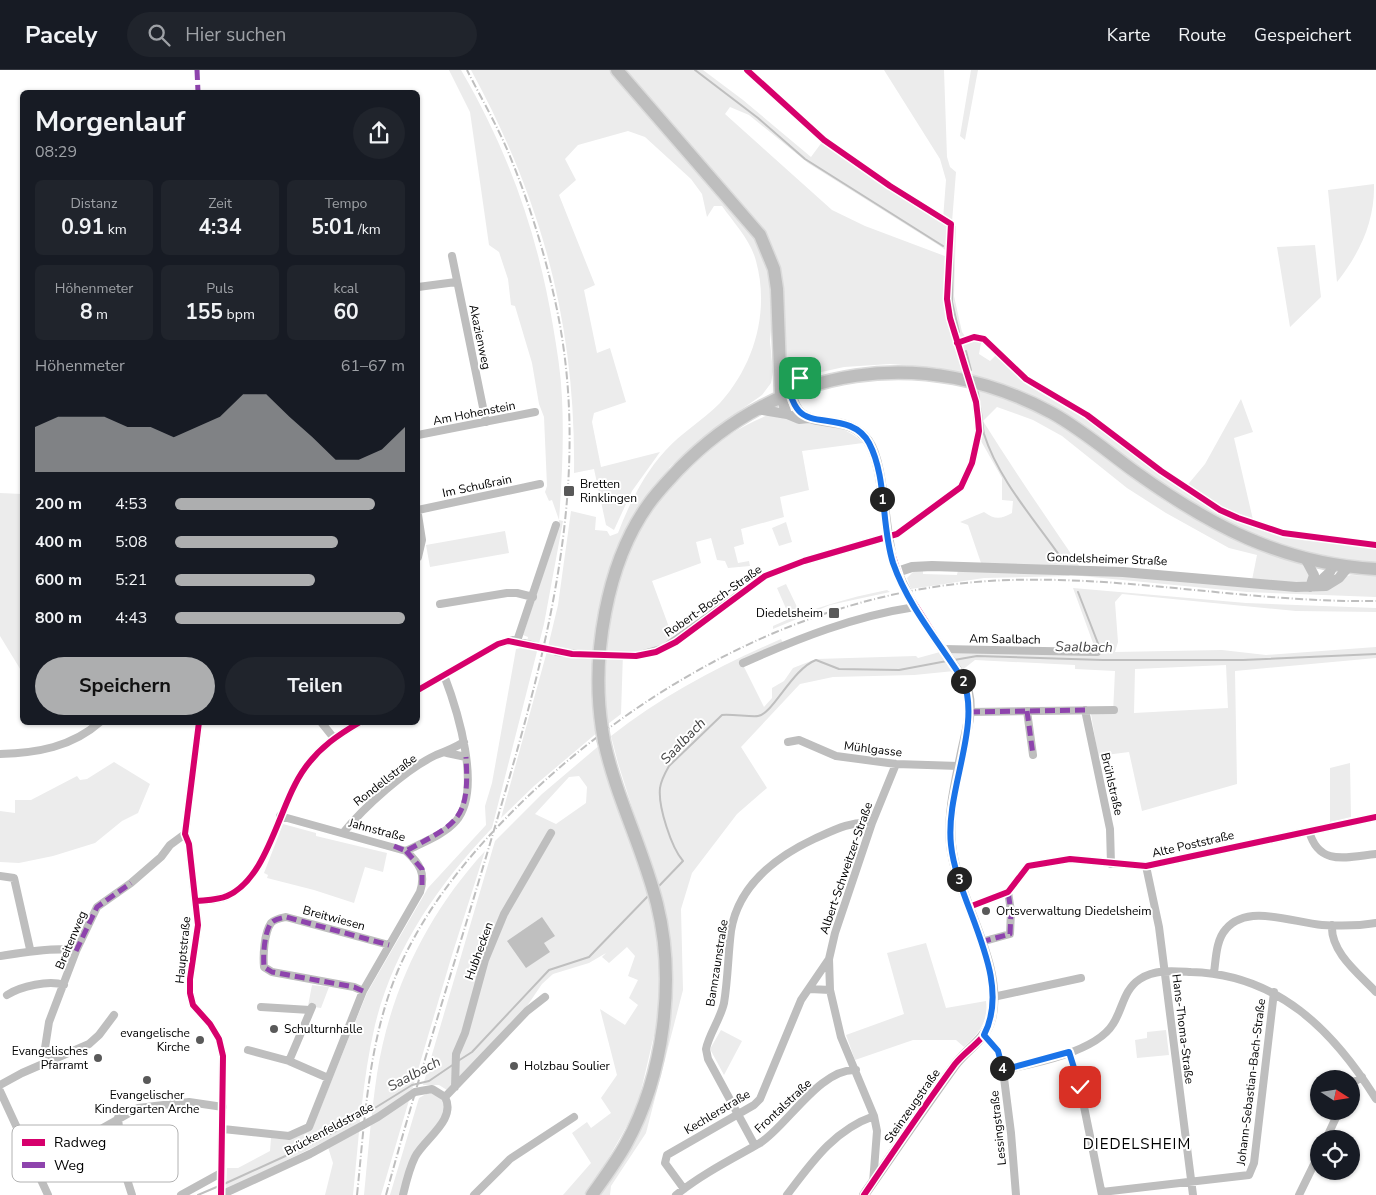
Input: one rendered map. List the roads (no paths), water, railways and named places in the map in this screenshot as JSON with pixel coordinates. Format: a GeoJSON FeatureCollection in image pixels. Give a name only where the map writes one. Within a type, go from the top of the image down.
{"type":"FeatureCollection","features":[{"type":"Feature","properties":{"kind":"main road"},"geometry":{"type":"LineString","coordinates":[[616,70],[760,235],[774,269],[777,289],[780,350],[786,395]]}},
{"type":"Feature","properties":{"kind":"main road"},"geometry":{"type":"LineString","coordinates":[[782,371],[820,383]]}},
{"type":"Feature","properties":{"kind":"main road"},"geometry":{"type":"LineString","coordinates":[[760,407],[782,371]]}},
{"type":"Feature","properties":{"kind":"main road"},"geometry":{"type":"LineString","coordinates":[[592,1195],[633,1129],[645,1099],[662,1031],[665,982],[664,955],[657,906],[614,779],[603,735],[598,694],[600,645],[608,601],[617,570],[636,524],[660,488],[685,462],[713,438],[760,407],[820,383],[879,372],[900,371],[946,375],[986,385],[1054,414],[1172,499],[1210,522],[1248,539],[1305,558],[1348,567],[1376,569]]}},
{"type":"Feature","properties":{"kind":"street","name":"Akazienweg"},"geometry":{"type":"LineString","coordinates":[[452,256],[486,422]]}},
{"type":"Feature","properties":{"kind":"street"},"geometry":{"type":"LineString","coordinates":[[420,286],[456,282]]}},
{"type":"Feature","properties":{"kind":"street"},"geometry":{"type":"LineString","coordinates":[[786,395],[787,414]]}},
{"type":"Feature","properties":{"kind":"street"},"geometry":{"type":"LineString","coordinates":[[786,395],[799,411],[812,418]]}},
{"type":"Feature","properties":{"kind":"street","name":"Robert-Bosch-Straße"},"geometry":{"type":"LineString","coordinates":[[609,655],[643,655],[664,648],[765,576],[805,560],[898,534],[961,487],[972,463],[979,431],[976,402]]}},
{"type":"Feature","properties":{"kind":"street"},"geometry":{"type":"LineString","coordinates":[[760,407],[799,419],[812,418],[847,425],[868,441],[875,461],[887,538],[897,572],[915,607],[957,671],[968,693],[970,712],[951,812],[950,837],[953,860],[981,942],[993,997],[992,1016],[984,1035]]}},
{"type":"Feature","properties":{"kind":"street","name":"Am Hohenstein"},"geometry":{"type":"LineString","coordinates":[[420,435],[535,412]]}},
{"type":"Feature","properties":{"kind":"street","name":"Im Schußrain"},"geometry":{"type":"LineString","coordinates":[[420,510],[540,484]]}},
{"type":"Feature","properties":{"kind":"street"},"geometry":{"type":"LineString","coordinates":[[517,641],[556,525]]}},
{"type":"Feature","properties":{"kind":"street"},"geometry":{"type":"LineString","coordinates":[[420,528],[422,540],[420,548]]}},
{"type":"Feature","properties":{"kind":"street"},"geometry":{"type":"LineString","coordinates":[[1305,558],[1314,575],[1313,586]]}},
{"type":"Feature","properties":{"kind":"street"},"geometry":{"type":"LineString","coordinates":[[1313,586],[1330,572],[1334,564]]}},
{"type":"Feature","properties":{"kind":"street","name":"Gondelsheimer Straße"},"geometry":{"type":"LineString","coordinates":[[897,572],[912,567],[926,566],[1123,572],[1266,585],[1326,586],[1333,583],[1348,567]]}},
{"type":"Feature","properties":{"kind":"street"},"geometry":{"type":"LineString","coordinates":[[440,604],[517,592],[533,597]]}},
{"type":"Feature","properties":{"kind":"street"},"geometry":{"type":"LineString","coordinates":[[743,663],[834,626],[873,615],[915,607]]}},
{"type":"Feature","properties":{"kind":"street"},"geometry":{"type":"LineString","coordinates":[[420,689],[498,644],[517,641],[532,645]]}},
{"type":"Feature","properties":{"kind":"street"},"geometry":{"type":"LineString","coordinates":[[557,652],[587,655]]}},
{"type":"Feature","properties":{"kind":"street","name":"Am Saalbach"},"geometry":{"type":"LineString","coordinates":[[945,653],[1097,652]]}},
{"type":"Feature","properties":{"kind":"street","name":"Jahnstraße"},"geometry":{"type":"LineString","coordinates":[[280,816],[406,851],[452,825],[460,815],[466,791],[466,757],[454,702],[444,675]]}},
{"type":"Feature","properties":{"kind":"street","name":"Brühlstraße"},"geometry":{"type":"LineString","coordinates":[[1085,710],[1110,830],[1111,864]]}},
{"type":"Feature","properties":{"kind":"street"},"geometry":{"type":"LineString","coordinates":[[970,712],[1114,710]]}},
{"type":"Feature","properties":{"kind":"street"},"geometry":{"type":"LineString","coordinates":[[1027,711],[1034,755]]}},
{"type":"Feature","properties":{"kind":"street"},"geometry":{"type":"LineString","coordinates":[[0,754],[37,752],[63,745],[90,732],[97,725]]}},
{"type":"Feature","properties":{"kind":"street","name":"Hauptstraße"},"geometry":{"type":"LineString","coordinates":[[199,725],[185,834],[190,844],[198,925],[190,979],[190,993],[194,1005],[210,1024],[222,1046],[223,1129],[221,1194]]}},
{"type":"Feature","properties":{"kind":"street"},"geometry":{"type":"LineString","coordinates":[[323,725],[334,738]]}},
{"type":"Feature","properties":{"kind":"street"},"geometry":{"type":"LineString","coordinates":[[197,901],[225,897],[241,887],[249,878],[264,853],[290,792],[305,768],[334,738],[355,725]]}},
{"type":"Feature","properties":{"kind":"street","name":"Mühlgasse"},"geometry":{"type":"LineString","coordinates":[[788,742],[799,740],[836,756],[896,764],[959,766]]}},
{"type":"Feature","properties":{"kind":"street"},"geometry":{"type":"LineString","coordinates":[[448,753],[464,742]]}},
{"type":"Feature","properties":{"kind":"street"},"geometry":{"type":"LineString","coordinates":[[448,753],[466,757]]}},
{"type":"Feature","properties":{"kind":"street","name":"Rondellstraße"},"geometry":{"type":"LineString","coordinates":[[343,832],[377,797],[436,756],[448,753]]}},
{"type":"Feature","properties":{"kind":"street","name":"Albert-Schweitzer-Straße"},"geometry":{"type":"LineString","coordinates":[[873,1183],[877,1131],[874,1116],[841,1037],[830,990],[829,959],[835,932],[872,823],[896,764]]}},
{"type":"Feature","properties":{"kind":"street","name":"Alte Poststraße"},"geometry":{"type":"LineString","coordinates":[[1008,892],[1028,866],[1070,859],[1146,866],[1376,817]]}},
{"type":"Feature","properties":{"kind":"street","name":"Bannzaunstraße"},"geometry":{"type":"LineString","coordinates":[[754,1144],[708,1059],[706,1049],[724,1004],[732,928],[741,900],[759,876],[799,846],[854,822],[872,823]]}},
{"type":"Feature","properties":{"kind":"street"},"geometry":{"type":"LineString","coordinates":[[1309,831],[1316,848],[1329,856],[1337,858],[1376,854]]}},
{"type":"Feature","properties":{"kind":"street","name":"Hubhecken"},"geometry":{"type":"LineString","coordinates":[[455,1087],[456,1054],[465,1034],[485,960],[504,914],[551,833]]}},
{"type":"Feature","properties":{"kind":"street","name":"Breitenweg"},"geometry":{"type":"LineString","coordinates":[[46,1061],[46,1035],[49,1022],[76,952],[97,907],[131,883],[161,857],[170,845],[185,834]]}},
{"type":"Feature","properties":{"kind":"street"},"geometry":{"type":"LineString","coordinates":[[223,1129],[289,1136],[309,1127],[363,991],[420,892],[423,880],[419,864],[406,851]]}},
{"type":"Feature","properties":{"kind":"street","name":"Hans-Thoma-Straße"},"geometry":{"type":"LineString","coordinates":[[1146,866],[1159,927],[1193,1195]]}},
{"type":"Feature","properties":{"kind":"street"},"geometry":{"type":"LineString","coordinates":[[0,876],[14,878],[30,949]]}},
{"type":"Feature","properties":{"kind":"street"},"geometry":{"type":"LineString","coordinates":[[969,907],[1008,892],[1012,911],[1010,934],[981,942]]}},
{"type":"Feature","properties":{"kind":"street","name":"Breitwiesen"},"geometry":{"type":"LineString","coordinates":[[363,991],[354,987],[272,972],[264,967],[263,957],[270,924],[276,919],[286,917],[389,945]]}},
{"type":"Feature","properties":{"kind":"street"},"geometry":{"type":"LineString","coordinates":[[1214,973],[1221,935],[1232,923],[1241,918],[1264,917],[1332,926],[1376,923]]}},
{"type":"Feature","properties":{"kind":"street"},"geometry":{"type":"LineString","coordinates":[[1332,926],[1331,934],[1336,947],[1376,992]]}},
{"type":"Feature","properties":{"kind":"street"},"geometry":{"type":"LineString","coordinates":[[30,949],[38,952],[70,950],[76,952]]}},
{"type":"Feature","properties":{"kind":"street"},"geometry":{"type":"LineString","coordinates":[[0,956],[26,952],[30,949]]}},
{"type":"Feature","properties":{"kind":"street","name":"Kechlerstraße"},"geometry":{"type":"LineString","coordinates":[[684,1189],[665,1163],[667,1155],[738,1114],[760,1099],[780,1046],[801,1000],[829,959]]}},
{"type":"Feature","properties":{"kind":"street"},"geometry":{"type":"LineString","coordinates":[[1003,1070],[1069,1052],[1093,1042],[1113,1024],[1124,998],[1137,981],[1151,973],[1165,971],[1214,973],[1224,974],[1274,992],[1312,1018],[1336,1042],[1376,1099]]}},
{"type":"Feature","properties":{"kind":"street"},"geometry":{"type":"LineString","coordinates":[[993,997],[1081,978]]}},
{"type":"Feature","properties":{"kind":"street"},"geometry":{"type":"LineString","coordinates":[[7,995],[16,990],[57,982],[64,985]]}},
{"type":"Feature","properties":{"kind":"street"},"geometry":{"type":"LineString","coordinates":[[810,989],[830,990]]}},
{"type":"Feature","properties":{"kind":"street","name":"Johann-Sebastian-Bach-Straße"},"geometry":{"type":"LineString","coordinates":[[1102,1193],[1240,1177],[1249,1174],[1251,1171],[1274,992]]}},
{"type":"Feature","properties":{"kind":"street"},"geometry":{"type":"LineString","coordinates":[[402,1195],[415,1157],[445,1118],[448,1107],[445,1097],[527,1011],[545,997]]}},
{"type":"Feature","properties":{"kind":"street"},"geometry":{"type":"LineString","coordinates":[[261,1008],[311,1009],[289,1061]]}},
{"type":"Feature","properties":{"kind":"street"},"geometry":{"type":"LineString","coordinates":[[0,1085],[46,1061],[90,1044],[99,1036],[114,1014]]}},
{"type":"Feature","properties":{"kind":"street","name":"Lessingstraße"},"geometry":{"type":"LineString","coordinates":[[984,1035],[998,1051],[1003,1070],[1016,1195]]}},
{"type":"Feature","properties":{"kind":"street","name":"Steinzeugstraße"},"geometry":{"type":"LineString","coordinates":[[866,1194],[957,1062],[984,1035]]}},
{"type":"Feature","properties":{"kind":"street"},"geometry":{"type":"LineString","coordinates":[[248,1050],[289,1061],[328,1078]]}},
{"type":"Feature","properties":{"kind":"street"},"geometry":{"type":"LineString","coordinates":[[1069,1052],[1080,1087],[1102,1193]]}},
{"type":"Feature","properties":{"kind":"street","name":"Frontalstraße"},"geometry":{"type":"LineString","coordinates":[[676,1195],[765,1138],[820,1086],[841,1073],[848,1070],[856,1070]]}},
{"type":"Feature","properties":{"kind":"street","name":"Brückenfeldstraße"},"geometry":{"type":"LineString","coordinates":[[221,1194],[310,1154],[378,1117],[415,1092],[429,1088],[445,1097]]}},
{"type":"Feature","properties":{"kind":"street"},"geometry":{"type":"LineString","coordinates":[[0,1091],[15,1125]]}},
{"type":"Feature","properties":{"kind":"street"},"geometry":{"type":"LineString","coordinates":[[106,1125],[138,1108],[190,1102],[223,1107]]}},
{"type":"Feature","properties":{"kind":"street"},"geometry":{"type":"LineString","coordinates":[[787,1195],[811,1163],[836,1136],[858,1122],[874,1116]]}},
{"type":"Feature","properties":{"kind":"street"},"geometry":{"type":"LineString","coordinates":[[474,1195],[510,1159],[574,1117]]}},
{"type":"Feature","properties":{"kind":"street"},"geometry":{"type":"LineString","coordinates":[[118,1118],[119,1125]]}},
{"type":"Feature","properties":{"kind":"street"},"geometry":{"type":"LineString","coordinates":[[1299,1195],[1310,1172]]}},
{"type":"Feature","properties":{"kind":"street"},"geometry":{"type":"LineString","coordinates":[[181,1195],[221,1175]]}},
{"type":"Feature","properties":{"kind":"street"},"geometry":{"type":"LineString","coordinates":[[42,1182],[48,1195]]}},
{"type":"Feature","properties":{"kind":"street"},"geometry":{"type":"LineString","coordinates":[[128,1182],[132,1195]]}},
{"type":"Feature","properties":{"kind":"waterway"},"geometry":{"type":"LineString","coordinates":[[695,70],[758,118],[805,159],[943,246]]}},
{"type":"Feature","properties":{"kind":"waterway"},"geometry":{"type":"LineString","coordinates":[[953,253],[952,302],[959,332]]}},
{"type":"Feature","properties":{"kind":"waterway"},"geometry":{"type":"LineString","coordinates":[[966,351],[971,370]]}},
{"type":"Feature","properties":{"kind":"waterway"},"geometry":{"type":"LineString","coordinates":[[978,392],[979,402]]}},
{"type":"Feature","properties":{"kind":"waterway"},"geometry":{"type":"LineString","coordinates":[[980,407],[984,434],[999,468],[1019,500],[1064,562]]}},
{"type":"Feature","properties":{"kind":"waterway"},"geometry":{"type":"LineString","coordinates":[[1078,592],[1099,646]]}},
{"type":"Feature","properties":{"kind":"waterway","name":"Saalbach"},"geometry":{"type":"LineString","coordinates":[[954,660],[977,656],[1103,660],[1243,660],[1376,654]]}},
{"type":"Feature","properties":{"kind":"waterway","name":"Saalbach"},"geometry":{"type":"LineString","coordinates":[[658,887],[683,861],[674,846],[663,815],[660,796],[662,779],[669,766],[722,715],[758,716],[764,713],[799,672],[816,660],[839,669],[899,670],[947,661]]}},
{"type":"Feature","properties":{"kind":"waterway","name":"Saalbach"},"geometry":{"type":"LineString","coordinates":[[458,1061],[472,1052],[549,970],[589,957],[649,895]]}},
{"type":"Feature","properties":{"kind":"waterway","name":"Saalbach"},"geometry":{"type":"LineString","coordinates":[[224,1184],[303,1148],[349,1124],[412,1085],[429,1081],[454,1064]]}},
{"type":"Feature","properties":{"kind":"waterway","name":"Saalbach"},"geometry":{"type":"LineString","coordinates":[[198,1195],[219,1186]]}},
{"type":"Feature","properties":{"kind":"tunnel"},"geometry":{"type":"LineString","coordinates":[[532,645],[557,652]]}},
{"type":"Feature","properties":{"kind":"railway"},"geometry":{"type":"LineString","coordinates":[[386,1195],[534,688],[560,562],[567,498],[570,434],[566,370],[552,286],[536,228],[509,154],[467,70]]}},
{"type":"Feature","properties":{"kind":"railway"},"geometry":{"type":"LineString","coordinates":[[357,1195],[369,1080],[380,1023],[399,968],[424,921],[453,878],[487,838],[524,800],[573,757],[625,717],[680,681],[737,650],[797,623],[860,603],[924,589],[989,581],[1086,581],[1279,598],[1376,601]]}},
{"type":"Feature","properties":{"kind":"place","name":"Bretten Rinklingen"},"geometry":{"type":"Point","coordinates":[569,491]}},
{"type":"Feature","properties":{"kind":"place","name":"Diedelsheim"},"geometry":{"type":"Point","coordinates":[834,613]}},
{"type":"Feature","properties":{"kind":"place","name":"Ortsverwaltung Diedelsheim"},"geometry":{"type":"Point","coordinates":[986,911]}},
{"type":"Feature","properties":{"kind":"place","name":"Schulturnhalle"},"geometry":{"type":"Point","coordinates":[274,1029]}},
{"type":"Feature","properties":{"kind":"place","name":"evangelische Kirche"},"geometry":{"type":"Point","coordinates":[200,1040]}},
{"type":"Feature","properties":{"kind":"place","name":"Evangelisches Pfarramt"},"geometry":{"type":"Point","coordinates":[98,1058]}},
{"type":"Feature","properties":{"kind":"place","name":"Holzbau Soulier"},"geometry":{"type":"Point","coordinates":[514,1066]}},
{"type":"Feature","properties":{"kind":"place","name":"Evangelischer Kindergarten Arche"},"geometry":{"type":"Point","coordinates":[147,1080]}},
{"type":"Feature","properties":{"kind":"district","name":"DIEDELSHEIM"},"geometry":{"type":"Point","coordinates":[1137,1144]}}]}
